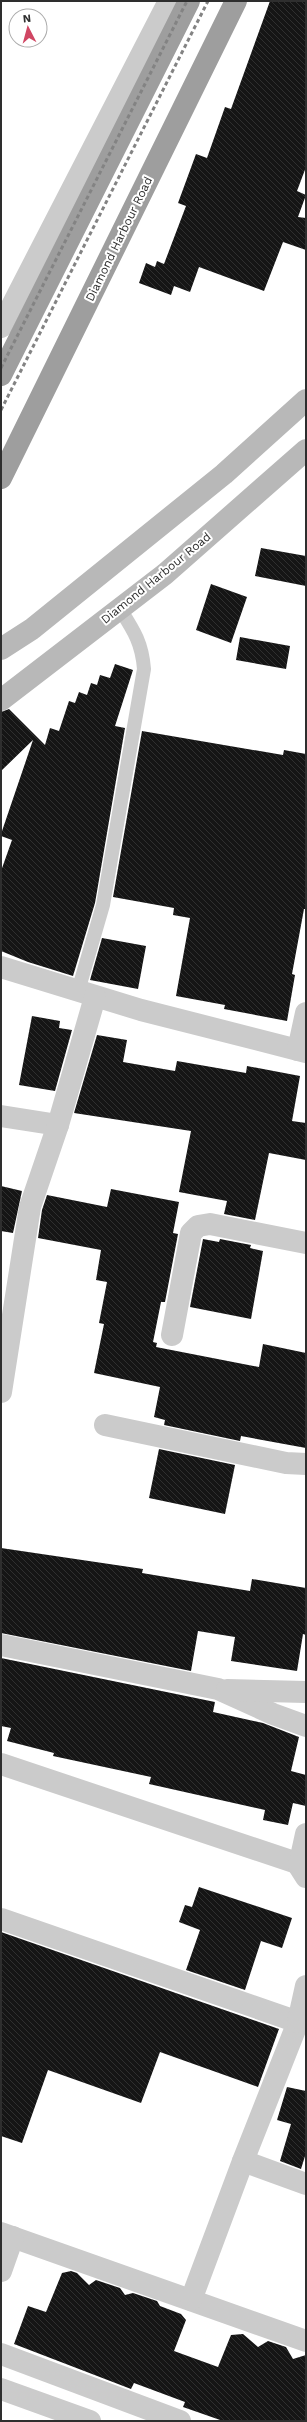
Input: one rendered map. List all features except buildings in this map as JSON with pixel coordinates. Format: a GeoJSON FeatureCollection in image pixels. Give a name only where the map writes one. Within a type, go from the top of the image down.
{"type":"FeatureCollection","features":[{"type":"Feature","properties":{"kind":"highway"},"geometry":{"type":"LineString","coordinates":[[1,375],[189,1]]}},
{"type":"Feature","properties":{"kind":"highway","name":"Diamond Harbour Road"},"geometry":{"type":"LineString","coordinates":[[1,478],[236,1]]}},
{"type":"Feature","properties":{"kind":"main road"},"geometry":{"type":"LineString","coordinates":[[1,649],[32,630],[224,474],[306,400]]}},
{"type":"Feature","properties":{"kind":"main road","name":"Diamond Harbour Road"},"geometry":{"type":"LineString","coordinates":[[1,700],[165,574],[306,450]]}},
{"type":"Feature","properties":{"kind":"street"},"geometry":{"type":"LineString","coordinates":[[1,327],[169,1]]}},
{"type":"Feature","properties":{"kind":"street"},"geometry":{"type":"LineString","coordinates":[[1,966],[140,1010],[302,1051],[306,1013]]}},
{"type":"Feature","properties":{"kind":"street"},"geometry":{"type":"LineString","coordinates":[[1,1392],[30,1207],[58,1124],[87,994]]}},
{"type":"Feature","properties":{"kind":"street"},"geometry":{"type":"LineString","coordinates":[[1,1116],[58,1124]]}},
{"type":"Feature","properties":{"kind":"street"},"geometry":{"type":"LineString","coordinates":[[172,1336],[191,1233],[198,1226],[210,1224],[306,1243]]}},
{"type":"Feature","properties":{"kind":"street"},"geometry":{"type":"LineString","coordinates":[[105,1425],[286,1463],[306,1464]]}},
{"type":"Feature","properties":{"kind":"street"},"geometry":{"type":"LineString","coordinates":[[1,1645],[218,1689],[306,1692]]}},
{"type":"Feature","properties":{"kind":"street"},"geometry":{"type":"LineString","coordinates":[[218,1689],[273,1714],[306,1726]]}},
{"type":"Feature","properties":{"kind":"street"},"geometry":{"type":"LineString","coordinates":[[1,1764],[304,1870],[306,1834]]}},
{"type":"Feature","properties":{"kind":"street"},"geometry":{"type":"LineString","coordinates":[[1,1919],[303,2025]]}},
{"type":"Feature","properties":{"kind":"street"},"geometry":{"type":"LineString","coordinates":[[191,2300],[243,2161],[303,2025],[306,1986]]}},
{"type":"Feature","properties":{"kind":"street"},"geometry":{"type":"LineString","coordinates":[[243,2161],[306,2184]]}},
{"type":"Feature","properties":{"kind":"street"},"geometry":{"type":"LineString","coordinates":[[1,2271],[7,2235],[306,2341]]}},
{"type":"Feature","properties":{"kind":"street"},"geometry":{"type":"LineString","coordinates":[[1,2354],[180,2421]]}},
{"type":"Feature","properties":{"kind":"street"},"geometry":{"type":"LineString","coordinates":[[1,2389],[90,2421]]}},
{"type":"Feature","properties":{"kind":"lane"},"geometry":{"type":"LineString","coordinates":[[87,994],[144,669],[142,650],[137,635],[120,609]]}},
{"type":"Feature","properties":{"kind":"railway"},"geometry":{"type":"LineString","coordinates":[[1,368],[187,1]]}},
{"type":"Feature","properties":{"kind":"railway"},"geometry":{"type":"LineString","coordinates":[[1,410],[208,1]]}}]}
